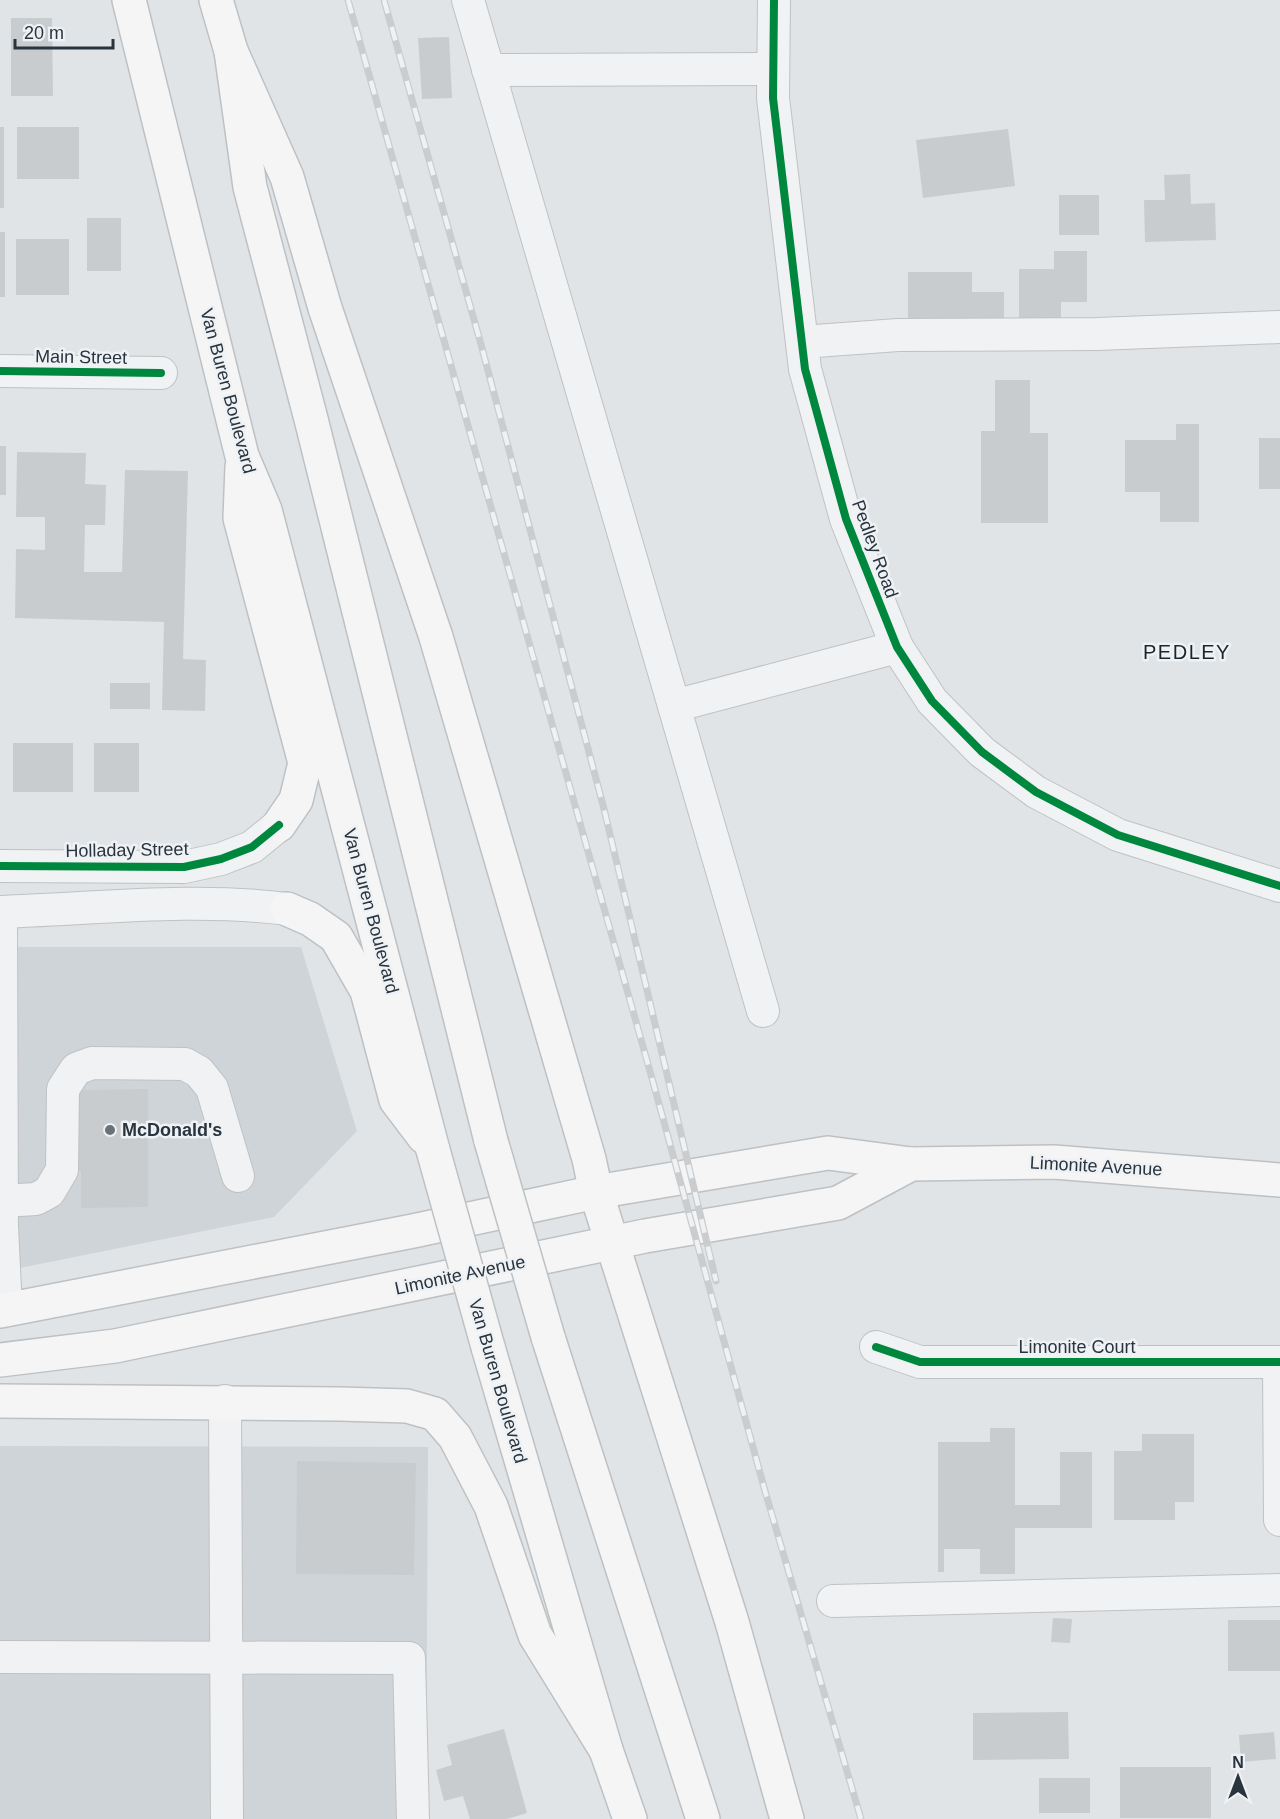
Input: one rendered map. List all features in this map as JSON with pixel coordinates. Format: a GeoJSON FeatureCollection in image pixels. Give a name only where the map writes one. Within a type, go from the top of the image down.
{"type":"FeatureCollection","features":[{"type":"Feature","properties":{"kind":"main road","name":"Van Buren Boulevard"},"geometry":{"type":"LineString","coordinates":[[129,0],[242,456],[265,510],[433,1150],[606,1750],[630,1819]]}},
{"type":"Feature","properties":{"kind":"main road"},"geometry":{"type":"LineString","coordinates":[[216,0],[231,51],[287,177],[325,308],[436,637],[589,1159],[596,1192],[732,1622],[786,1819]]}},
{"type":"Feature","properties":{"kind":"main road"},"geometry":{"type":"LineString","coordinates":[[231,51],[250,187],[311,419],[491,1141],[548,1337],[703,1819]]}},
{"type":"Feature","properties":{"kind":"main road"},"geometry":{"type":"LineString","coordinates":[[242,456],[240,518],[305,762],[297,800],[279,825]]}},
{"type":"Feature","properties":{"kind":"main road"},"geometry":{"type":"LineString","coordinates":[[288,909],[310,919],[336,937],[367,991],[396,1100],[433,1150]]}},
{"type":"Feature","properties":{"kind":"main road","name":"Limonite Avenue"},"geometry":{"type":"LineString","coordinates":[[3,1310],[402,1233],[596,1192],[828,1154],[912,1164],[1054,1162],[1280,1180]]}},
{"type":"Feature","properties":{"kind":"main road","name":"Limonite Avenue"},"geometry":{"type":"LineString","coordinates":[[0,1360],[115,1346],[612,1244],[838,1203],[912,1164]]}},
{"type":"Feature","properties":{"kind":"main road"},"geometry":{"type":"LineString","coordinates":[[0,1401],[225,1401],[407,1406],[435,1414],[455,1437],[491,1506],[535,1635],[606,1750]]}},
{"type":"Feature","properties":{"kind":"street"},"geometry":{"type":"LineString","coordinates":[[468,0],[763,1011]]}},
{"type":"Feature","properties":{"kind":"street","name":"Pedley Road"},"geometry":{"type":"LineString","coordinates":[[774,0],[773,98],[805,369],[846,519],[897,648],[932,702],[982,752],[1036,792],[1118,835],[1280,886]]}},
{"type":"Feature","properties":{"kind":"street"},"geometry":{"type":"LineString","coordinates":[[488,70],[773,69]]}},
{"type":"Feature","properties":{"kind":"street"},"geometry":{"type":"LineString","coordinates":[[802,342],[898,335],[1097,334],[1280,327]]}},
{"type":"Feature","properties":{"kind":"street","name":"Main Street"},"geometry":{"type":"LineString","coordinates":[[0,371],[161,373]]}},
{"type":"Feature","properties":{"kind":"street"},"geometry":{"type":"LineString","coordinates":[[674,706],[897,648]]}},
{"type":"Feature","properties":{"kind":"street","name":"Holladay Street"},"geometry":{"type":"LineString","coordinates":[[0,866],[184,867],[221,859],[252,847],[279,825]]}},
{"type":"Feature","properties":{"kind":"street"},"geometry":{"type":"LineString","coordinates":[[3,1310],[1,912],[207,904],[256,905],[288,909]]}},
{"type":"Feature","properties":{"kind":"street"},"geometry":{"type":"LineString","coordinates":[[2,1201],[36,1199],[49,1192],[62,1170],[63,1089],[76,1069],[92,1063],[185,1064],[199,1072],[212,1088],[238,1176]]}},
{"type":"Feature","properties":{"kind":"street","name":"Limonite Court"},"geometry":{"type":"LineString","coordinates":[[876,1347],[921,1362],[1280,1362]]}},
{"type":"Feature","properties":{"kind":"street"},"geometry":{"type":"LineString","coordinates":[[1280,1362],[1280,1520]]}},
{"type":"Feature","properties":{"kind":"street"},"geometry":{"type":"LineString","coordinates":[[225,1401],[227,1819]]}},
{"type":"Feature","properties":{"kind":"street"},"geometry":{"type":"LineString","coordinates":[[833,1601],[1280,1590]]}},
{"type":"Feature","properties":{"kind":"street"},"geometry":{"type":"LineString","coordinates":[[0,1657],[409,1658],[413,1819]]}},
{"type":"Feature","properties":{"kind":"shaded area"},"geometry":{"type":"Polygon","coordinates":[[[0,947],[301,947],[357,1131],[274,1217],[0,1272],[0,947]]]}},
{"type":"Feature","properties":{"kind":"shaded area"},"geometry":{"type":"Polygon","coordinates":[[[0,1446],[428,1447],[426,1819],[0,1819],[0,1446]]]}},
{"type":"Feature","properties":{"kind":"building"},"geometry":{"type":"Polygon","coordinates":[[[11,18],[52,18],[53,96],[11,96],[11,18]]]}},
{"type":"Feature","properties":{"kind":"building"},"geometry":{"type":"Polygon","coordinates":[[[449,37],[452,98],[422,99],[418,38],[449,37]]]}},
{"type":"Feature","properties":{"kind":"building"},"geometry":{"type":"Polygon","coordinates":[[[0,127],[4,127],[4,208],[0,208],[0,127]]]}},
{"type":"Feature","properties":{"kind":"building"},"geometry":{"type":"Polygon","coordinates":[[[17,127],[79,127],[79,179],[17,179],[17,127]]]}},
{"type":"Feature","properties":{"kind":"building"},"geometry":{"type":"Polygon","coordinates":[[[1008,129],[1015,186],[923,198],[916,140],[1008,129]]]}},
{"type":"Feature","properties":{"kind":"building"},"geometry":{"type":"Polygon","coordinates":[[[1190,174],[1191,204],[1215,203],[1216,240],[1145,242],[1144,200],[1165,200],[1164,175],[1190,174]]]}},
{"type":"Feature","properties":{"kind":"building"},"geometry":{"type":"Polygon","coordinates":[[[1059,195],[1099,195],[1099,235],[1059,235],[1059,195]]]}},
{"type":"Feature","properties":{"kind":"building"},"geometry":{"type":"Polygon","coordinates":[[[87,218],[121,218],[121,271],[87,271],[87,218]]]}},
{"type":"Feature","properties":{"kind":"building"},"geometry":{"type":"Polygon","coordinates":[[[0,232],[5,232],[5,297],[0,297],[0,232]]]}},
{"type":"Feature","properties":{"kind":"building"},"geometry":{"type":"Polygon","coordinates":[[[16,239],[69,239],[69,295],[16,295],[16,239]]]}},
{"type":"Feature","properties":{"kind":"building"},"geometry":{"type":"Polygon","coordinates":[[[1054,251],[1087,251],[1087,302],[1061,302],[1061,322],[1019,322],[1019,269],[1054,269],[1054,251]]]}},
{"type":"Feature","properties":{"kind":"building"},"geometry":{"type":"Polygon","coordinates":[[[908,272],[972,272],[972,292],[1004,292],[1004,321],[908,321],[908,272]]]}},
{"type":"Feature","properties":{"kind":"building"},"geometry":{"type":"Polygon","coordinates":[[[995,380],[1030,380],[1030,433],[1048,433],[1048,523],[981,523],[981,431],[995,431],[995,380]]]}},
{"type":"Feature","properties":{"kind":"building"},"geometry":{"type":"Polygon","coordinates":[[[1176,424],[1199,424],[1199,522],[1160,522],[1160,492],[1125,492],[1125,440],[1176,440],[1176,424]]]}},
{"type":"Feature","properties":{"kind":"building"},"geometry":{"type":"Polygon","coordinates":[[[1259,438],[1280,438],[1280,489],[1259,489],[1259,438]]]}},
{"type":"Feature","properties":{"kind":"building"},"geometry":{"type":"Polygon","coordinates":[[[0,446],[6,446],[6,495],[0,495],[0,446]]]}},
{"type":"Feature","properties":{"kind":"building"},"geometry":{"type":"Polygon","coordinates":[[[17,452],[86,453],[85,484],[106,485],[105,525],[85,525],[84,572],[122,572],[125,470],[188,471],[183,659],[206,660],[205,711],[162,710],[164,622],[15,618],[16,549],[45,550],[45,517],[16,517],[17,452]]]}},
{"type":"Feature","properties":{"kind":"building"},"geometry":{"type":"Polygon","coordinates":[[[110,683],[150,683],[150,709],[110,709],[110,683]]]}},
{"type":"Feature","properties":{"kind":"building"},"geometry":{"type":"Polygon","coordinates":[[[13,743],[73,743],[73,792],[13,792],[13,743]]]}},
{"type":"Feature","properties":{"kind":"building"},"geometry":{"type":"Polygon","coordinates":[[[94,743],[139,743],[139,792],[94,792],[94,743]]]}},
{"type":"Feature","properties":{"kind":"building","name":"McDonald's"},"geometry":{"type":"Polygon","coordinates":[[[148,1089],[148,1207],[81,1208],[81,1171],[72,1171],[71,1090],[148,1089]]]}},
{"type":"Feature","properties":{"kind":"building"},"geometry":{"type":"Polygon","coordinates":[[[990,1428],[1015,1428],[1015,1505],[1060,1505],[1060,1452],[1092,1452],[1092,1528],[1015,1528],[1015,1574],[980,1574],[980,1549],[944,1549],[944,1572],[938,1572],[938,1442],[990,1442],[990,1428]]]}},
{"type":"Feature","properties":{"kind":"building"},"geometry":{"type":"Polygon","coordinates":[[[1142,1434],[1194,1434],[1194,1502],[1175,1502],[1175,1520],[1114,1520],[1114,1451],[1142,1451],[1142,1434]]]}},
{"type":"Feature","properties":{"kind":"building"},"geometry":{"type":"Polygon","coordinates":[[[297,1461],[416,1463],[414,1575],[296,1574],[297,1461]]]}},
{"type":"Feature","properties":{"kind":"building"},"geometry":{"type":"Polygon","coordinates":[[[1053,1618],[1072,1619],[1070,1643],[1051,1642],[1053,1618]]]}},
{"type":"Feature","properties":{"kind":"building"},"geometry":{"type":"Polygon","coordinates":[[[1228,1620],[1280,1620],[1280,1671],[1228,1671],[1228,1620]]]}},
{"type":"Feature","properties":{"kind":"building"},"geometry":{"type":"Polygon","coordinates":[[[1068,1712],[1069,1759],[973,1760],[973,1713],[1068,1712]]]}},
{"type":"Feature","properties":{"kind":"building"},"geometry":{"type":"Polygon","coordinates":[[[504,1729],[527,1813],[507,1819],[470,1819],[463,1796],[444,1801],[436,1770],[452,1765],[447,1745],[504,1729]]]}},
{"type":"Feature","properties":{"kind":"building"},"geometry":{"type":"Polygon","coordinates":[[[1274,1732],[1276,1759],[1241,1762],[1239,1735],[1274,1732]]]}},
{"type":"Feature","properties":{"kind":"building"},"geometry":{"type":"Polygon","coordinates":[[[1120,1767],[1211,1767],[1211,1818],[1120,1818],[1120,1767]]]}},
{"type":"Feature","properties":{"kind":"building"},"geometry":{"type":"Polygon","coordinates":[[[1039,1778],[1090,1778],[1090,1813],[1039,1813],[1039,1778]]]}},
{"type":"Feature","properties":{"kind":"railway"},"geometry":{"type":"LineString","coordinates":[[348,0],[653,1082],[765,1491],[861,1819]]}},
{"type":"Feature","properties":{"kind":"railway"},"geometry":{"type":"LineString","coordinates":[[384,0],[482,348],[604,809],[716,1281]]}},
{"type":"Feature","properties":{"kind":"cycle path"},"geometry":{"type":"LineString","coordinates":[[774,0],[773,98],[805,369],[846,519],[897,647],[932,701],[982,752],[1036,792],[1118,835],[1280,886]]}},
{"type":"Feature","properties":{"kind":"cycle path"},"geometry":{"type":"LineString","coordinates":[[0,371],[161,373]]}},
{"type":"Feature","properties":{"kind":"cycle path"},"geometry":{"type":"LineString","coordinates":[[0,866],[184,867],[221,859],[252,847],[279,825]]}},
{"type":"Feature","properties":{"kind":"cycle path"},"geometry":{"type":"LineString","coordinates":[[876,1347],[920,1362],[1280,1362]]}},
{"type":"Feature","properties":{"kind":"place","name":"McDonald's"},"geometry":{"type":"Point","coordinates":[110,1130]}},
{"type":"Feature","properties":{"kind":"district","name":"PEDLEY"},"geometry":{"type":"Point","coordinates":[1187,652]}}]}
